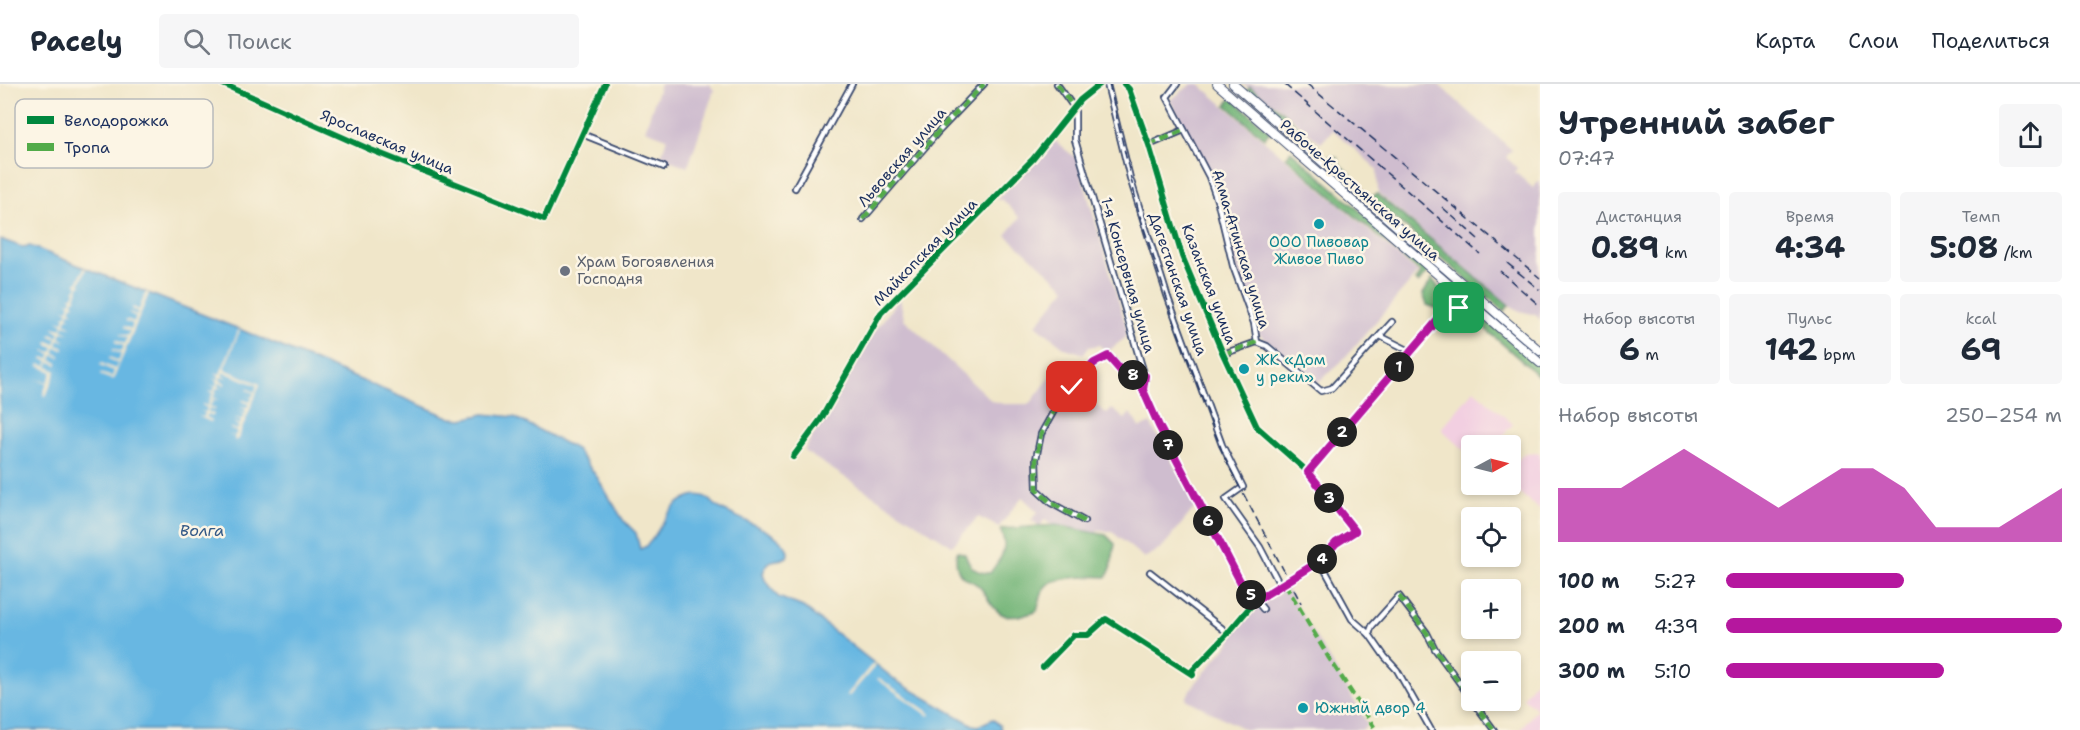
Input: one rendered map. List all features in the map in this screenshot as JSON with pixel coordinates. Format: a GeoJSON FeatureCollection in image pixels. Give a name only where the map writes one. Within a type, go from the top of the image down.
{"type":"FeatureCollection","features":[{"type":"Feature","properties":{"kind":"main road","name":"Рабоче-Крестьянская улица"},"geometry":{"type":"LineString","coordinates":[[1217,84],[1474,300],[1540,351]]}},
{"type":"Feature","properties":{"kind":"main road","name":"Рабоче-Крестьянская улица"},"geometry":{"type":"LineString","coordinates":[[1233,84],[1454,283]]}},
{"type":"Feature","properties":{"kind":"main road","name":"Рабоче-Крестьянская улица"},"geometry":{"type":"LineString","coordinates":[[1474,300],[1540,363]]}},
{"type":"Feature","properties":{"kind":"street","name":"Ярославская улица"},"geometry":{"type":"LineString","coordinates":[[223,84],[370,150],[544,219],[582,134]]}},
{"type":"Feature","properties":{"kind":"street"},"geometry":{"type":"LineString","coordinates":[[605,84],[582,134],[664,166]]}},
{"type":"Feature","properties":{"kind":"street"},"geometry":{"type":"LineString","coordinates":[[795,188],[852,84]]}},
{"type":"Feature","properties":{"kind":"street","name":"Львовская улица"},"geometry":{"type":"LineString","coordinates":[[863,219],[930,141],[984,84]]}},
{"type":"Feature","properties":{"kind":"street"},"geometry":{"type":"LineString","coordinates":[[1058,84],[1075,109]]}},
{"type":"Feature","properties":{"kind":"street","name":"Майкопская улица"},"geometry":{"type":"LineString","coordinates":[[793,457],[821,419],[881,314],[1033,159],[1080,100],[1100,84]]}},
{"type":"Feature","properties":{"kind":"street","name":"Дагестанская улица"},"geometry":{"type":"LineString","coordinates":[[1107,84],[1130,178],[1167,295],[1222,445],[1243,487],[1226,499],[1260,546],[1281,586]]}},
{"type":"Feature","properties":{"kind":"street","name":"Казанская улица"},"geometry":{"type":"LineString","coordinates":[[1124,84],[1129,89],[1149,145],[1182,256],[1223,354],[1257,427],[1308,472],[1355,531],[1336,543],[1320,561]]}},
{"type":"Feature","properties":{"kind":"street","name":"Алма-Атинская улица"},"geometry":{"type":"LineString","coordinates":[[1177,84],[1167,97],[1209,177],[1218,203],[1233,266],[1254,323],[1257,342],[1267,346],[1321,391],[1332,388],[1392,322]]}},
{"type":"Feature","properties":{"kind":"street","name":"1-я Консервная улица"},"geometry":{"type":"LineString","coordinates":[[1075,109],[1075,140],[1145,376],[1143,390],[1159,426],[1240,581],[1263,609]]}},
{"type":"Feature","properties":{"kind":"street"},"geometry":{"type":"LineString","coordinates":[[1149,145],[1184,130]]}},
{"type":"Feature","properties":{"kind":"street"},"geometry":{"type":"LineString","coordinates":[[1308,472],[1443,314],[1454,283]]}},
{"type":"Feature","properties":{"kind":"street"},"geometry":{"type":"LineString","coordinates":[[1443,314],[1474,300]]}},
{"type":"Feature","properties":{"kind":"street"},"geometry":{"type":"LineString","coordinates":[[1380,336],[1412,352]]}},
{"type":"Feature","properties":{"kind":"street"},"geometry":{"type":"LineString","coordinates":[[1223,354],[1257,342]]}},
{"type":"Feature","properties":{"kind":"street"},"geometry":{"type":"LineString","coordinates":[[1084,521],[1036,490],[1035,459],[1041,434],[1060,400],[1094,363],[1108,356],[1122,372],[1145,376]]}},
{"type":"Feature","properties":{"kind":"street"},"geometry":{"type":"LineString","coordinates":[[1043,667],[1074,635],[1088,635],[1106,620],[1159,651],[1193,675],[1192,671],[1255,601],[1320,561],[1352,619],[1369,634],[1396,670],[1431,730]]}},
{"type":"Feature","properties":{"kind":"street"},"geometry":{"type":"LineString","coordinates":[[1150,572],[1228,633]]}},
{"type":"Feature","properties":{"kind":"street"},"geometry":{"type":"LineString","coordinates":[[1369,634],[1372,626],[1398,596],[1408,606],[1461,684]]}},
{"type":"Feature","properties":{"kind":"street"},"geometry":{"type":"LineString","coordinates":[[1480,711],[1494,730]]}},
{"type":"Feature","properties":{"kind":"shaded area"},"geometry":{"type":"Polygon","coordinates":[[[660,84],[709,84],[714,90],[688,167],[661,157],[667,138],[645,130],[660,84]]]}},
{"type":"Feature","properties":{"kind":"shaded area"},"geometry":{"type":"Polygon","coordinates":[[[1192,84],[1199,84],[1418,273],[1341,362],[1316,384],[1259,334],[1230,250],[1228,242],[1233,237],[1221,195],[1170,100],[1192,84]]]}},
{"type":"Feature","properties":{"kind":"shaded area"},"geometry":{"type":"Polygon","coordinates":[[[1243,84],[1439,85],[1512,150],[1506,157],[1517,168],[1515,172],[1533,188],[1540,180],[1540,320],[1536,315],[1516,310],[1378,193],[1377,169],[1333,130],[1321,143],[1275,104],[1271,107],[1243,84]]]}},
{"type":"Feature","properties":{"kind":"shaded area"},"geometry":{"type":"Polygon","coordinates":[[[1055,141],[1077,159],[1127,330],[1125,338],[1107,352],[1099,345],[1089,347],[1084,354],[1065,348],[1036,325],[1066,288],[1006,235],[1020,218],[1002,199],[999,201],[997,199],[1055,141]]]}},
{"type":"Feature","properties":{"kind":"shaded area"},"geometry":{"type":"Polygon","coordinates":[[[900,298],[904,319],[992,401],[1004,404],[1030,404],[1051,376],[1060,373],[1080,373],[1091,360],[1101,356],[1074,386],[1107,414],[1112,409],[1125,419],[1130,413],[1140,428],[1150,423],[1197,505],[1161,549],[1144,558],[1111,531],[1061,531],[1045,519],[1040,526],[1031,520],[1038,512],[1022,497],[999,527],[978,517],[952,546],[804,451],[871,336],[900,298]]]}},
{"type":"Feature","properties":{"kind":"shaded area"},"geometry":{"type":"Polygon","coordinates":[[[1474,390],[1513,424],[1503,435],[1461,435],[1461,447],[1441,429],[1474,390]]]}},
{"type":"Feature","properties":{"kind":"shaded area"},"geometry":{"type":"Polygon","coordinates":[[[1540,453],[1540,510],[1521,494],[1521,456],[1523,454],[1540,453]]]}},
{"type":"Feature","properties":{"kind":"shaded area"},"geometry":{"type":"Polygon","coordinates":[[[1287,589],[1368,724],[1362,730],[1246,730],[1186,699],[1190,690],[1231,641],[1231,635],[1252,610],[1287,589]]]}},
{"type":"Feature","properties":{"kind":"shaded area"},"geometry":{"type":"Polygon","coordinates":[[[1540,674],[1540,730],[1520,730],[1537,709],[1523,698],[1540,674]]]}},
{"type":"Feature","properties":{"kind":"green space"},"geometry":{"type":"Polygon","coordinates":[[[1250,87],[1284,113],[1317,145],[1309,145],[1246,92],[1250,87]]]}},
{"type":"Feature","properties":{"kind":"green space"},"geometry":{"type":"Polygon","coordinates":[[[1232,98],[1270,132],[1264,138],[1226,105],[1232,98]]]}},
{"type":"Feature","properties":{"kind":"green space"},"geometry":{"type":"Polygon","coordinates":[[[1291,151],[1429,271],[1418,283],[1416,281],[1421,273],[1286,157],[1291,151]]]}},
{"type":"Feature","properties":{"kind":"green space"},"geometry":{"type":"Polygon","coordinates":[[[1330,156],[1337,157],[1340,165],[1351,175],[1351,179],[1325,161],[1330,156]]]}},
{"type":"Feature","properties":{"kind":"green space"},"geometry":{"type":"Polygon","coordinates":[[[1377,194],[1509,305],[1504,311],[1377,203],[1373,196],[1377,194]]]}},
{"type":"Feature","properties":{"kind":"green space"},"geometry":{"type":"Polygon","coordinates":[[[1432,279],[1446,297],[1443,306],[1438,309],[1427,305],[1423,294],[1432,279]]]}},
{"type":"Feature","properties":{"kind":"green space"},"geometry":{"type":"Polygon","coordinates":[[[1467,307],[1540,366],[1540,377],[1464,310],[1467,307]]]}},
{"type":"Feature","properties":{"kind":"green space"},"geometry":{"type":"Polygon","coordinates":[[[1056,525],[1106,535],[1115,544],[1107,577],[1051,582],[1043,590],[1037,611],[1012,617],[1000,613],[990,603],[980,587],[962,576],[958,570],[957,551],[965,554],[974,569],[990,573],[1000,559],[1004,548],[1001,529],[1056,525]]]}},
{"type":"Feature","properties":{"kind":"water","name":"Волга"},"geometry":{"type":"Polygon","coordinates":[[[0,239],[22,247],[30,246],[239,329],[451,418],[463,419],[484,414],[514,417],[576,449],[597,477],[623,520],[636,533],[640,549],[652,540],[667,516],[680,502],[692,496],[705,497],[721,509],[763,529],[782,542],[787,550],[787,557],[770,562],[763,573],[765,580],[778,597],[803,607],[898,682],[973,725],[978,726],[993,719],[1001,730],[0,730],[0,239]]]}},
{"type":"Feature","properties":{"kind":"pier"},"geometry":{"type":"Polygon","coordinates":[[[84,268],[86,269],[80,283],[82,285],[79,286],[79,292],[75,297],[77,299],[74,299],[73,303],[75,306],[72,305],[70,310],[74,312],[69,312],[68,316],[71,318],[67,318],[65,323],[72,327],[64,325],[62,330],[70,333],[62,332],[60,337],[66,342],[59,339],[57,345],[64,348],[63,350],[56,347],[54,353],[61,356],[53,355],[51,360],[58,365],[50,362],[48,367],[56,371],[46,396],[43,395],[47,383],[35,379],[48,382],[52,372],[39,366],[40,364],[47,366],[48,361],[42,359],[43,357],[49,359],[51,354],[44,351],[52,352],[54,347],[47,344],[48,341],[55,344],[57,339],[50,336],[51,334],[58,337],[60,332],[53,327],[61,329],[63,324],[56,320],[63,322],[65,317],[62,316],[68,311],[64,309],[68,309],[70,304],[67,301],[71,302],[72,298],[69,297],[73,296],[75,291],[73,290],[78,285],[75,283],[78,282],[84,268]]]}},
{"type":"Feature","properties":{"kind":"pier"},"geometry":{"type":"Polygon","coordinates":[[[146,292],[149,293],[113,380],[100,375],[100,373],[112,377],[114,371],[100,365],[101,363],[115,369],[118,363],[109,357],[119,361],[121,354],[112,350],[122,352],[124,346],[115,342],[116,340],[125,344],[127,338],[120,334],[128,336],[130,331],[123,328],[124,326],[131,329],[133,324],[126,319],[134,322],[136,317],[129,312],[137,315],[138,312],[132,309],[133,307],[139,310],[146,292]]]}},
{"type":"Feature","properties":{"kind":"pier"},"geometry":{"type":"Polygon","coordinates":[[[239,329],[224,369],[260,384],[237,441],[234,440],[235,437],[228,435],[235,436],[237,432],[230,429],[237,430],[239,427],[233,422],[240,425],[241,421],[235,418],[242,419],[244,415],[238,411],[245,414],[246,410],[240,407],[247,408],[249,404],[242,401],[250,402],[252,398],[246,395],[252,397],[254,393],[247,390],[255,392],[257,385],[224,372],[222,375],[227,378],[221,377],[220,380],[225,385],[219,382],[218,387],[223,389],[217,388],[215,392],[221,394],[215,394],[213,397],[219,400],[213,399],[215,403],[211,403],[210,406],[216,409],[209,408],[208,412],[214,414],[213,416],[208,414],[206,417],[212,420],[211,422],[198,416],[204,417],[205,413],[200,411],[206,412],[207,408],[202,404],[208,406],[209,402],[205,400],[210,401],[211,398],[206,396],[211,397],[213,393],[208,391],[214,391],[215,387],[210,385],[216,386],[217,382],[213,378],[218,380],[219,376],[215,374],[220,374],[239,329]]]}},
{"type":"Feature","properties":{"kind":"pier"},"geometry":{"type":"Polygon","coordinates":[[[873,663],[876,665],[849,696],[847,695],[873,663]]]}},
{"type":"Feature","properties":{"kind":"pier"},"geometry":{"type":"Polygon","coordinates":[[[879,678],[931,714],[929,716],[877,679],[879,678]]]}},
{"type":"Feature","properties":{"kind":"railway"},"geometry":{"type":"LineString","coordinates":[[1109,84],[1139,213],[1176,326],[1225,459],[1301,603]]}},
{"type":"Feature","properties":{"kind":"railway"},"geometry":{"type":"LineString","coordinates":[[1284,84],[1480,254]]}},
{"type":"Feature","properties":{"kind":"railway"},"geometry":{"type":"LineString","coordinates":[[1307,84],[1540,278]]}},
{"type":"Feature","properties":{"kind":"railway"},"geometry":{"type":"LineString","coordinates":[[1442,207],[1478,239]]}},
{"type":"Feature","properties":{"kind":"railway"},"geometry":{"type":"LineString","coordinates":[[1507,263],[1540,290]]}},
{"type":"Feature","properties":{"kind":"railway"},"geometry":{"type":"LineString","coordinates":[[1500,271],[1540,306]]}},
{"type":"Feature","properties":{"kind":"marked path"},"geometry":{"type":"LineString","coordinates":[[863,219],[938,132],[984,84]]}},
{"type":"Feature","properties":{"kind":"marked path"},"geometry":{"type":"LineString","coordinates":[[1057,84],[1075,109]]}},
{"type":"Feature","properties":{"kind":"marked path"},"geometry":{"type":"LineString","coordinates":[[1149,145],[1184,130]]}},
{"type":"Feature","properties":{"kind":"marked path"},"geometry":{"type":"LineString","coordinates":[[1223,354],[1257,342]]}},
{"type":"Feature","properties":{"kind":"marked path"},"geometry":{"type":"LineString","coordinates":[[1084,521],[1051,503],[1037,490],[1036,459],[1041,434],[1060,400],[1094,363],[1109,356],[1122,372],[1145,377]]}},
{"type":"Feature","properties":{"kind":"marked path"},"geometry":{"type":"LineString","coordinates":[[1285,584],[1374,727]]}},
{"type":"Feature","properties":{"kind":"marked path"},"geometry":{"type":"LineString","coordinates":[[1399,596],[1461,685]]}},
{"type":"Feature","properties":{"kind":"marked path"},"geometry":{"type":"LineString","coordinates":[[1480,711],[1494,730]]}},
{"type":"Feature","properties":{"kind":"cycle path"},"geometry":{"type":"LineString","coordinates":[[223,84],[371,150],[544,219],[605,84]]}},
{"type":"Feature","properties":{"kind":"cycle path"},"geometry":{"type":"LineString","coordinates":[[793,457],[821,419],[881,313],[1033,159],[1080,100],[1100,84]]}},
{"type":"Feature","properties":{"kind":"cycle path"},"geometry":{"type":"LineString","coordinates":[[1043,667],[1074,635],[1088,635],[1106,619],[1193,675],[1192,671],[1255,601],[1320,561],[1336,543],[1355,531],[1308,472],[1257,427],[1223,354],[1182,256],[1149,145],[1129,89],[1124,84]]}},
{"type":"Feature","properties":{"kind":"place","name":"ООО Пивовар Живое Пиво"},"geometry":{"type":"Point","coordinates":[1319,224]}},
{"type":"Feature","properties":{"kind":"place","name":"Храм Богоявления Господня"},"geometry":{"type":"Point","coordinates":[565,271]}},
{"type":"Feature","properties":{"kind":"place","name":"ЖК «Дом у реки»"},"geometry":{"type":"Point","coordinates":[1244,369]}},
{"type":"Feature","properties":{"kind":"place","name":"Южный двор 4"},"geometry":{"type":"Point","coordinates":[1303,708]}},
{"type":"Feature","properties":{"kind":"route"},"geometry":{"type":"LineString","coordinates":[[1072,387],[1094,363],[1108,356],[1122,372],[1145,376],[1143,390],[1159,426],[1240,581],[1255,601],[1320,561],[1336,543],[1355,531],[1308,472],[1443,314],[1459,308]]}}]}
